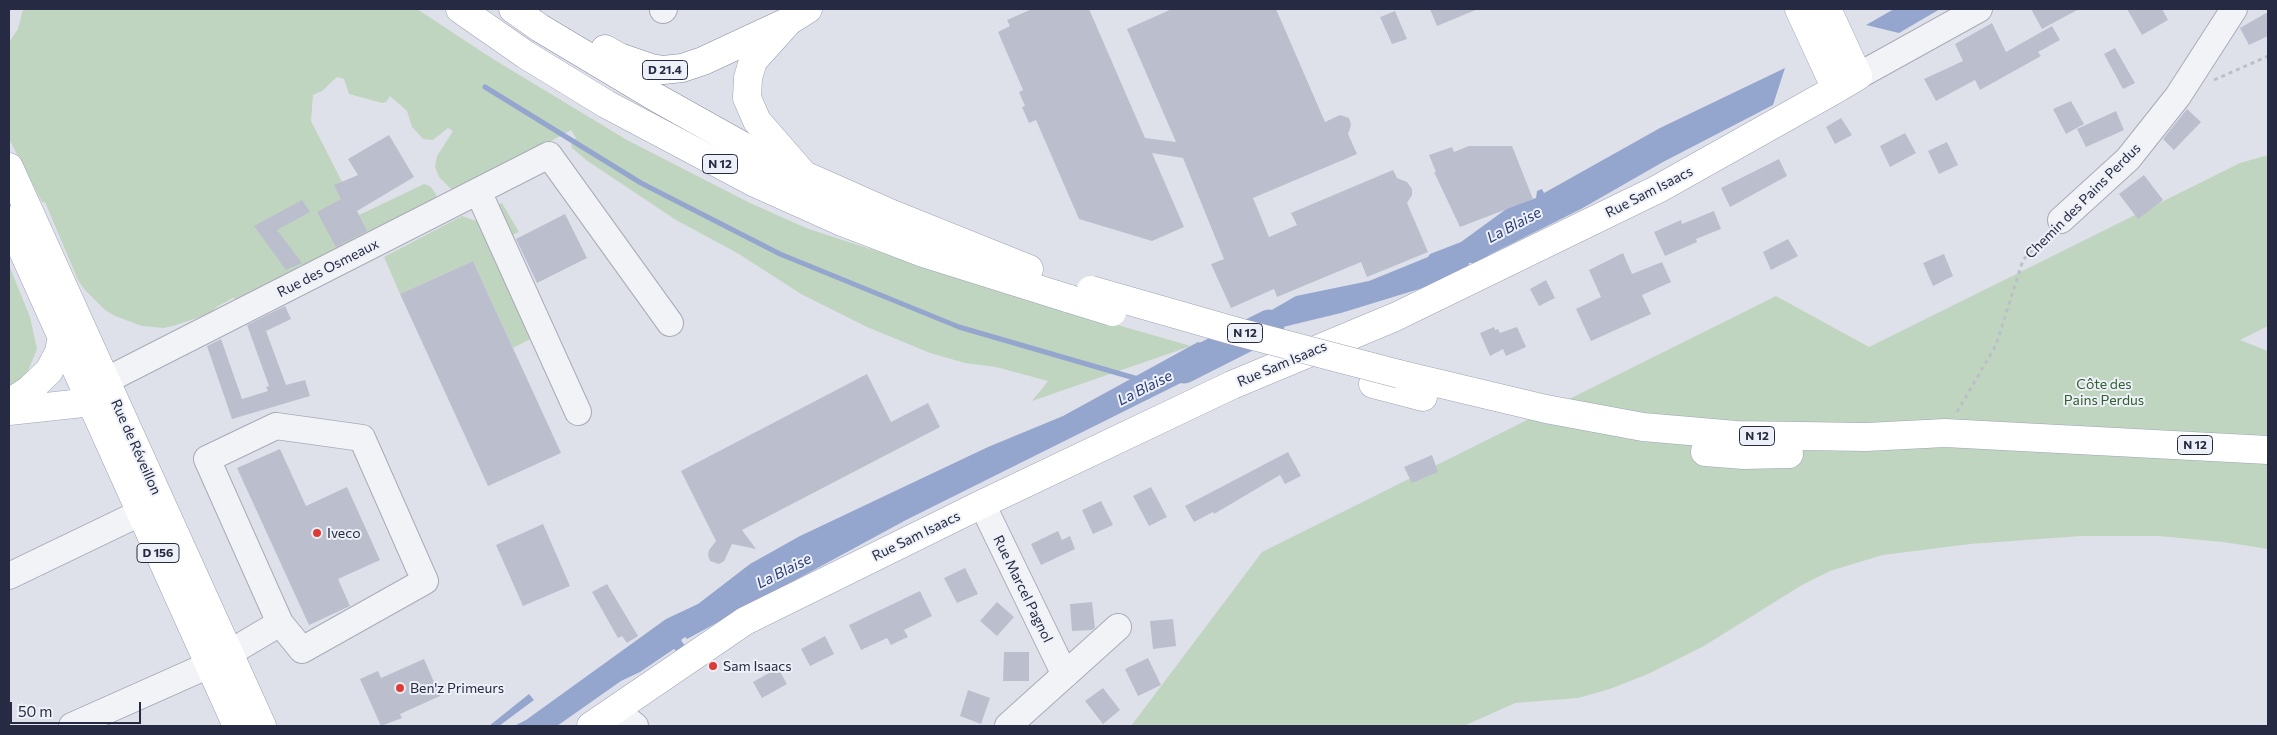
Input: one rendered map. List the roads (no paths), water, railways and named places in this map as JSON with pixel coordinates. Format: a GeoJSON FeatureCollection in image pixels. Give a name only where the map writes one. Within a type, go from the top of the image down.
{"type":"FeatureCollection","features":[{"type":"Feature","properties":{"kind":"main road"},"geometry":{"type":"LineString","coordinates":[[439,9],[506,54],[526,55]]}},
{"type":"Feature","properties":{"kind":"main road","name":"N 12"},"geometry":{"type":"LineString","coordinates":[[460,9],[526,55],[606,104],[780,194],[842,222],[923,253],[1399,374],[1546,409],[1643,428],[1736,435],[1866,437],[1945,433],[2268,450]]}},
{"type":"Feature","properties":{"kind":"main road","name":"N 12"},"geometry":{"type":"LineString","coordinates":[[513,9],[540,28],[698,121],[757,154],[804,176],[972,247],[1045,275],[1081,294],[1142,321],[1373,384],[1518,422],[1659,448],[1744,455],[1927,451],[2121,441]]}},
{"type":"Feature","properties":{"kind":"main road"},"geometry":{"type":"LineString","coordinates":[[1799,9],[1847,82]]}},
{"type":"Feature","properties":{"kind":"main road"},"geometry":{"type":"LineString","coordinates":[[1827,9],[1847,82]]}},
{"type":"Feature","properties":{"kind":"main road","name":"D 21.4"},"geometry":{"type":"LineString","coordinates":[[540,28],[565,25],[619,57],[651,68],[673,70],[702,61],[799,15]]}},
{"type":"Feature","properties":{"kind":"main road","name":"D 21.4"},"geometry":{"type":"LineString","coordinates":[[799,15],[766,44],[754,61],[748,78],[747,98],[757,121],[804,176]]}},
{"type":"Feature","properties":{"kind":"main road","name":"Rue Sam Isaacs"},"geometry":{"type":"LineString","coordinates":[[591,726],[625,718],[745,621],[982,504],[1232,385],[1395,317],[1650,194],[1847,82]]}},
{"type":"Feature","properties":{"kind":"main road","name":"Rue de Réveillon"},"geometry":{"type":"LineString","coordinates":[[9,167],[98,391],[218,659],[237,726]]}},
{"type":"Feature","properties":{"kind":"main road"},"geometry":{"type":"LineString","coordinates":[[9,220],[79,376],[98,391]]}},
{"type":"Feature","properties":{"kind":"main road"},"geometry":{"type":"LineString","coordinates":[[9,403],[40,381],[55,362],[62,336]]}},
{"type":"Feature","properties":{"kind":"main road"},"geometry":{"type":"LineString","coordinates":[[40,381],[79,376]]}},
{"type":"Feature","properties":{"kind":"main road","name":"Rue de Réveillon"},"geometry":{"type":"LineString","coordinates":[[98,391],[140,513],[218,659],[262,726]]}},
{"type":"Feature","properties":{"kind":"main road","name":"Rue des Osmeaux"},"geometry":{"type":"LineString","coordinates":[[9,411],[71,406],[98,391]]}},
{"type":"Feature","properties":{"kind":"street","name":"Rue Sam Isaacs"},"geometry":{"type":"LineString","coordinates":[[1847,82],[1979,9]]}},
{"type":"Feature","properties":{"kind":"street","name":"Chemin des Pains Perdus"},"geometry":{"type":"LineString","coordinates":[[2061,220],[2128,159],[2178,96],[2234,9]]}},
{"type":"Feature","properties":{"kind":"street","name":"Rue des Osmeaux"},"geometry":{"type":"LineString","coordinates":[[98,391],[549,155],[670,323]]}},
{"type":"Feature","properties":{"kind":"street"},"geometry":{"type":"LineString","coordinates":[[478,191],[578,412]]}},
{"type":"Feature","properties":{"kind":"street"},"geometry":{"type":"LineString","coordinates":[[276,426],[362,438],[425,581],[302,650],[280,623],[207,459],[276,426]]}},
{"type":"Feature","properties":{"kind":"street","name":"Rue Marcel Pagnol"},"geometry":{"type":"LineString","coordinates":[[982,504],[1065,675]]}},
{"type":"Feature","properties":{"kind":"street"},"geometry":{"type":"LineString","coordinates":[[9,576],[140,513]]}},
{"type":"Feature","properties":{"kind":"street"},"geometry":{"type":"LineString","coordinates":[[72,726],[218,659],[280,623]]}},
{"type":"Feature","properties":{"kind":"street"},"geometry":{"type":"LineString","coordinates":[[1008,726],[1118,627]]}},
{"type":"Feature","properties":{"kind":"water"},"geometry":{"type":"Polygon","coordinates":[[[1894,9],[1940,9],[1899,33],[1866,25],[1894,9]]]}},
{"type":"Feature","properties":{"kind":"water"},"geometry":{"type":"Polygon","coordinates":[[[1785,68],[1773,105],[1663,162],[1581,209],[1489,255],[1479,263],[1469,263],[1468,267],[1429,286],[1341,313],[1283,327],[1277,331],[1249,323],[1296,296],[1369,281],[1461,242],[1509,207],[1536,198],[1537,191],[1542,189],[1544,193],[1660,128],[1785,68]]]}},
{"type":"Feature","properties":{"kind":"water"},"geometry":{"type":"Polygon","coordinates":[[[1198,342],[1239,354],[906,520],[687,639],[685,637],[681,640],[685,646],[676,651],[674,649],[640,672],[621,681],[557,726],[514,726],[526,720],[666,619],[698,604],[750,564],[800,536],[988,447],[1063,416],[1198,342]]]}},
{"type":"Feature","properties":{"kind":"water"},"geometry":{"type":"Polygon","coordinates":[[[529,694],[534,700],[499,726],[489,726],[529,694]]]}},
{"type":"Feature","properties":{"kind":"waterway"},"geometry":{"type":"LineString","coordinates":[[485,87],[641,183],[780,254],[959,327],[1138,379]]}},
{"type":"Feature","properties":{"kind":"waterway","name":"La Blaise"},"geometry":{"type":"LineString","coordinates":[[1184,368],[1269,325]]}},
{"type":"Feature","properties":{"kind":"place","name":"Iveco"},"geometry":{"type":"Point","coordinates":[317,533]}},
{"type":"Feature","properties":{"kind":"place","name":"Sam Isaacs"},"geometry":{"type":"Point","coordinates":[713,666]}},
{"type":"Feature","properties":{"kind":"place","name":"Ben'z Primeurs"},"geometry":{"type":"Point","coordinates":[400,688]}},
{"type":"Feature","properties":{"kind":"park label","name":"Côte des Pains Perdus"},"geometry":{"type":"Point","coordinates":[2104,392]}}]}
